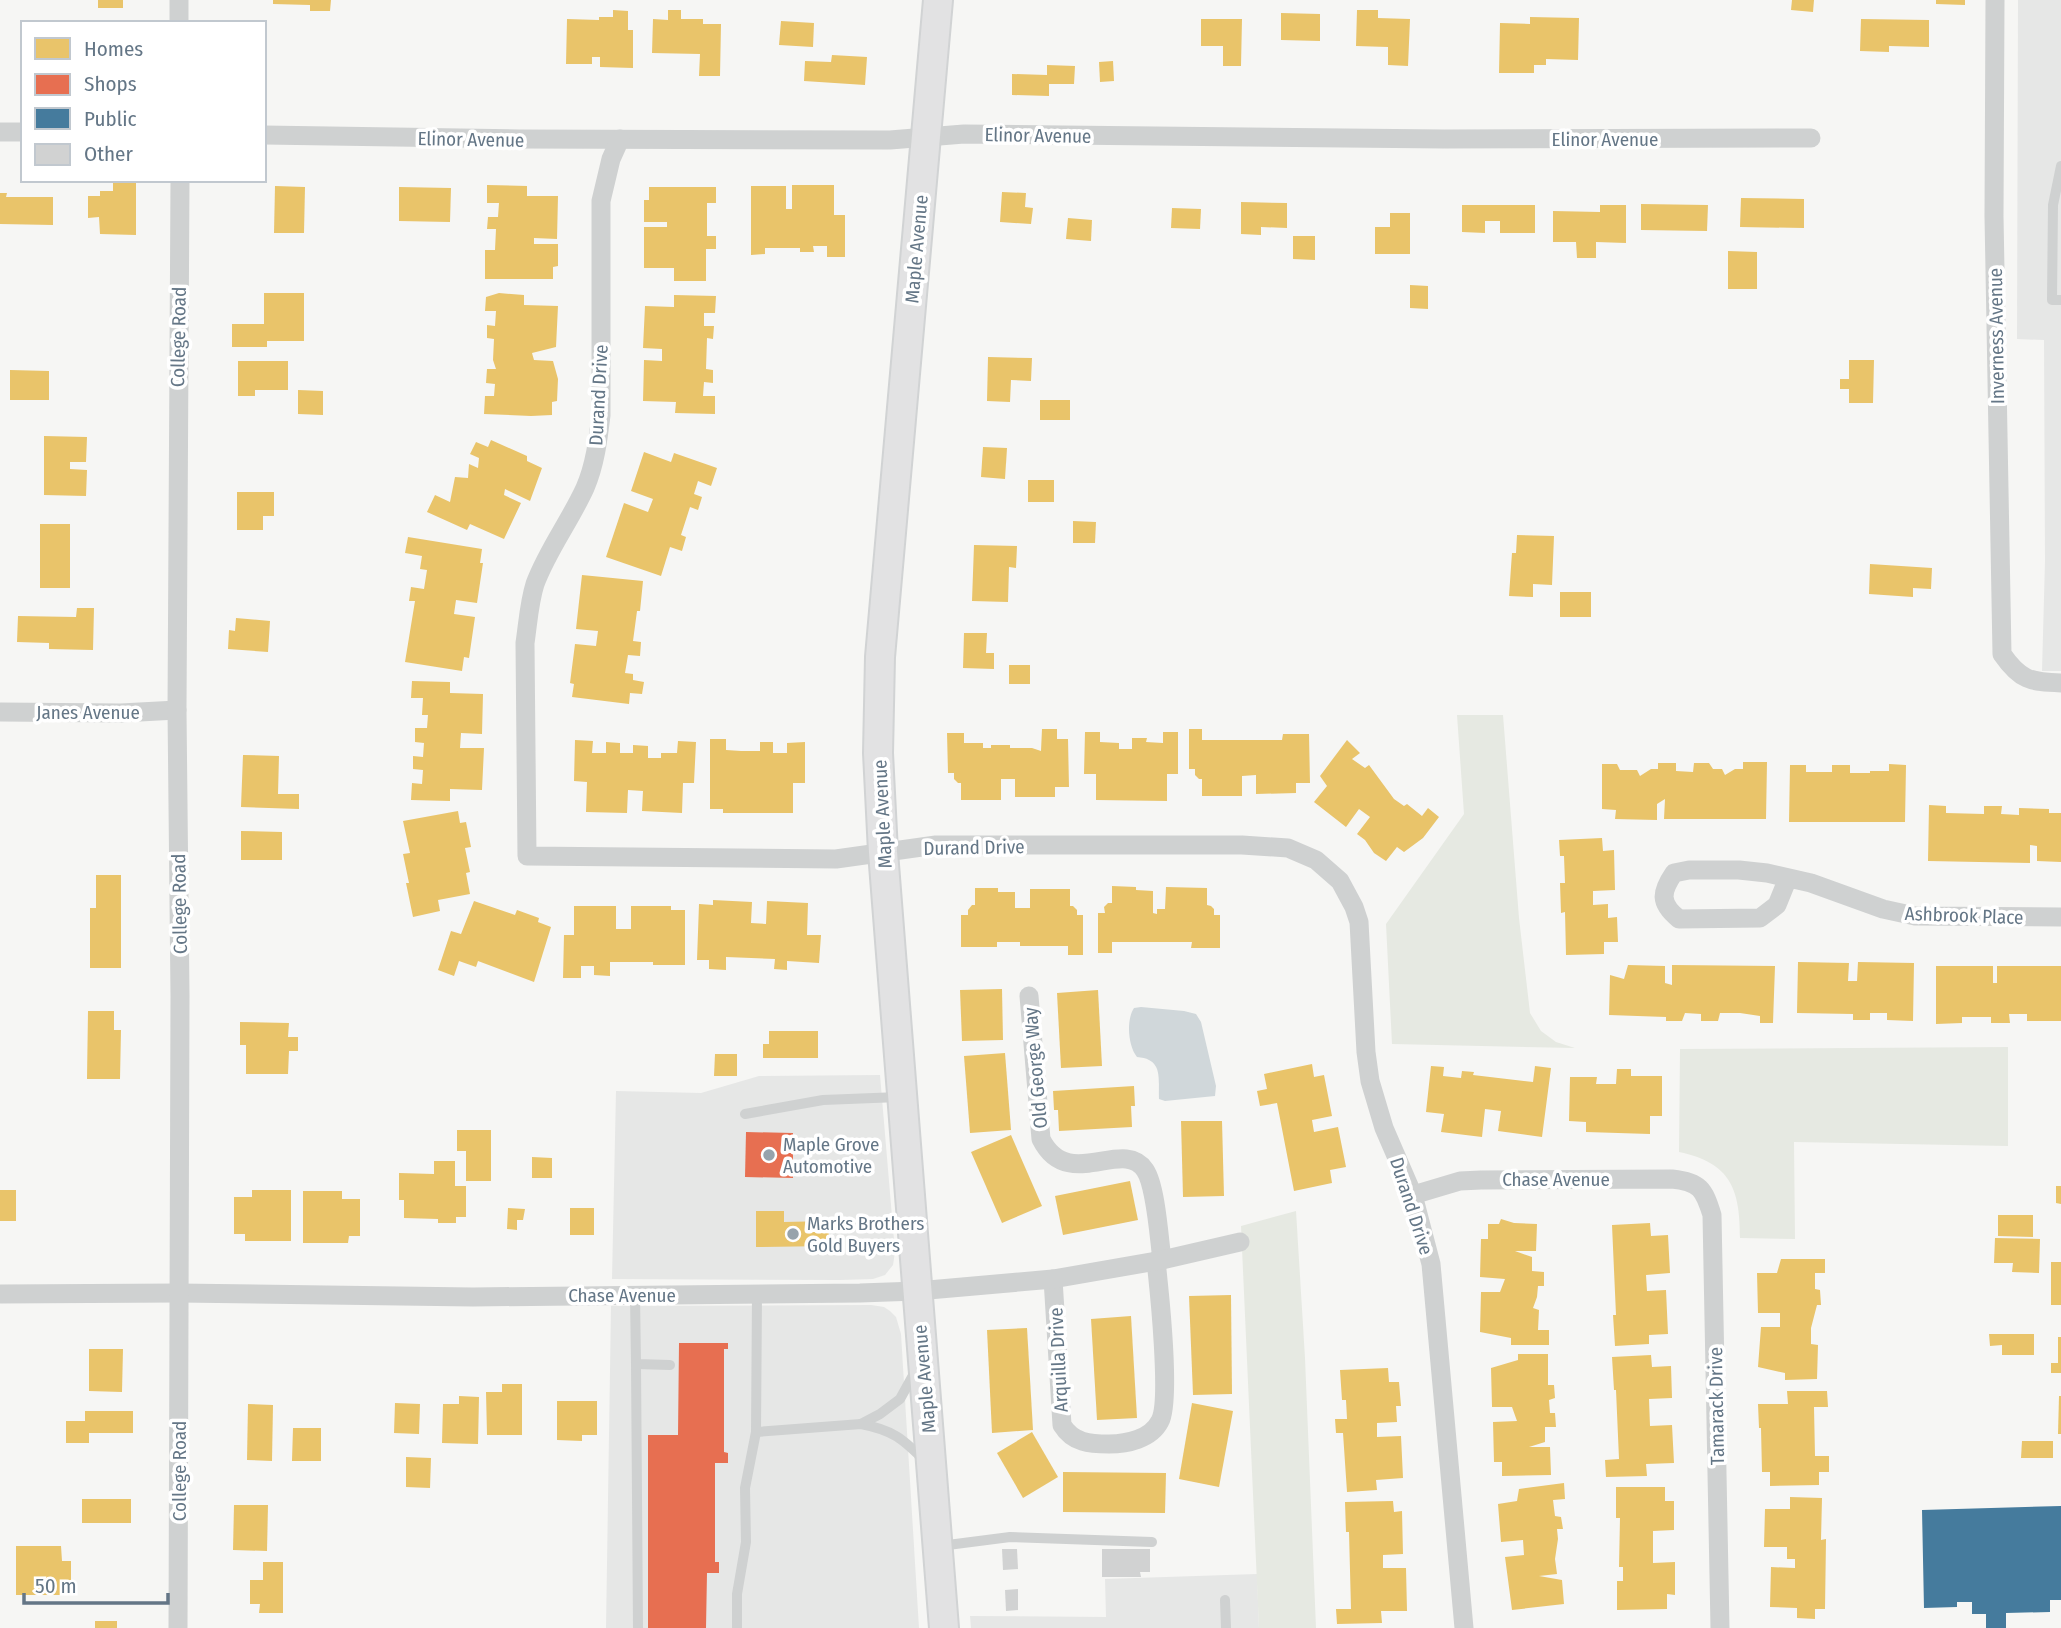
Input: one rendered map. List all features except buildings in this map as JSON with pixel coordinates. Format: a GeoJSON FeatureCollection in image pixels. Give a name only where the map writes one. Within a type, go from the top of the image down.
{"type":"FeatureCollection","features":[{"type":"Feature","properties":{"kind":"main road","name":"Maple Avenue"},"geometry":{"type":"LineString","coordinates":[[938,0],[877,713],[883,852],[944,1628]]}},
{"type":"Feature","properties":{"kind":"street"},"geometry":{"type":"LineString","coordinates":[[179,0],[179,21]]}},
{"type":"Feature","properties":{"kind":"street","name":"Inverness Avenue"},"geometry":{"type":"LineString","coordinates":[[1995,0],[1994,216],[2002,654],[2012,668],[2026,679],[2061,683]]}},
{"type":"Feature","properties":{"kind":"street"},"geometry":{"type":"LineString","coordinates":[[0,132],[21,132]]}},
{"type":"Feature","properties":{"kind":"street","name":"Elinor Avenue"},"geometry":{"type":"LineString","coordinates":[[266,135],[890,140],[977,134],[1444,139],[1811,138]]}},
{"type":"Feature","properties":{"kind":"street","name":"Durand Drive"},"geometry":{"type":"LineString","coordinates":[[620,139],[611,159],[601,201],[601,415],[593,466],[585,488],[539,576],[529,609],[527,856],[836,859],[936,845],[1242,845],[1288,848],[1316,860],[1340,881],[1359,922],[1370,1081],[1384,1128],[1413,1195],[1431,1264],[1464,1628]]}},
{"type":"Feature","properties":{"kind":"street","name":"College Road"},"geometry":{"type":"LineString","coordinates":[[178,1628],[180,996],[177,710],[180,182]]}},
{"type":"Feature","properties":{"kind":"street","name":"Janes Avenue"},"geometry":{"type":"LineString","coordinates":[[0,712],[121,713],[177,710]]}},
{"type":"Feature","properties":{"kind":"street","name":"Ashbrook Place"},"geometry":{"type":"LineString","coordinates":[[1788,878],[1777,905],[1760,918],[1679,919],[1668,910],[1664,898],[1665,886],[1674,873],[1689,870],[1739,870],[1767,873],[1811,883],[1883,909],[1915,916],[2061,918]]}},
{"type":"Feature","properties":{"kind":"street","name":"Old George Way"},"geometry":{"type":"LineString","coordinates":[[1029,996],[1041,1139],[1047,1151],[1065,1162],[1082,1164],[1128,1159],[1142,1166],[1147,1172],[1152,1189],[1159,1260]]}},
{"type":"Feature","properties":{"kind":"street","name":"Chase Avenue"},"geometry":{"type":"LineString","coordinates":[[1413,1195],[1460,1181],[1481,1180],[1672,1179],[1700,1186]]}},
{"type":"Feature","properties":{"kind":"street","name":"Tamarack Drive"},"geometry":{"type":"LineString","coordinates":[[1700,1186],[1712,1215],[1720,1628]]}},
{"type":"Feature","properties":{"kind":"street","name":"Chase Avenue"},"geometry":{"type":"LineString","coordinates":[[0,1294],[179,1293],[473,1297],[917,1291],[1053,1279],[1159,1260],[1240,1241]]}},
{"type":"Feature","properties":{"kind":"street","name":"Arquilla Drive"},"geometry":{"type":"LineString","coordinates":[[1053,1279],[1062,1425],[1074,1439],[1092,1444],[1136,1440],[1154,1429],[1161,1420],[1165,1402],[1159,1260]]}},
{"type":"Feature","properties":{"kind":"lane"},"geometry":{"type":"LineString","coordinates":[[2061,166],[2052,300],[2061,300]]}},
{"type":"Feature","properties":{"kind":"lane"},"geometry":{"type":"LineString","coordinates":[[745,1114],[823,1100],[903,1097]]}},
{"type":"Feature","properties":{"kind":"lane"},"geometry":{"type":"LineString","coordinates":[[737,1628],[737,1594],[746,1542],[746,1488],[756,1432],[757,1294]]}},
{"type":"Feature","properties":{"kind":"lane"},"geometry":{"type":"LineString","coordinates":[[635,1295],[638,1628]]}},
{"type":"Feature","properties":{"kind":"lane"},"geometry":{"type":"LineString","coordinates":[[861,1424],[880,1415],[900,1399],[922,1359]]}},
{"type":"Feature","properties":{"kind":"lane"},"geometry":{"type":"LineString","coordinates":[[636,1364],[670,1364]]}},
{"type":"Feature","properties":{"kind":"lane"},"geometry":{"type":"LineString","coordinates":[[756,1432],[861,1424],[878,1427],[901,1437],[931,1467]]}},
{"type":"Feature","properties":{"kind":"lane"},"geometry":{"type":"LineString","coordinates":[[937,1546],[1010,1537],[1152,1542]]}},
{"type":"Feature","properties":{"kind":"lane"},"geometry":{"type":"LineString","coordinates":[[1225,1600],[1226,1628]]}},
{"type":"Feature","properties":{"kind":"shaded area"},"geometry":{"type":"Polygon","coordinates":[[[2018,0],[2061,0],[2061,671],[2042,671],[2045,561],[2044,340],[2017,339],[2018,0]]]}},
{"type":"Feature","properties":{"kind":"shaded area"},"geometry":{"type":"Polygon","coordinates":[[[1457,715],[1503,715],[1519,918],[1530,1013],[1541,1031],[1556,1042],[1575,1048],[1392,1044],[1386,924],[1464,814],[1457,715]]]}},
{"type":"Feature","properties":{"kind":"shaded area"},"geometry":{"type":"Polygon","coordinates":[[[1134,1008],[1196,1014],[1201,1022],[1216,1086],[1215,1096],[1165,1101],[1159,1099],[1156,1066],[1137,1057],[1130,1040],[1131,1013],[1134,1008]]]}},
{"type":"Feature","properties":{"kind":"shaded area"},"geometry":{"type":"Polygon","coordinates":[[[2008,1047],[2008,1146],[1794,1142],[1795,1239],[1740,1238],[1738,1205],[1729,1181],[1710,1163],[1679,1152],[1680,1049],[2008,1047]]]}},
{"type":"Feature","properties":{"kind":"shaded area"},"geometry":{"type":"Polygon","coordinates":[[[880,1075],[895,1252],[893,1265],[885,1275],[873,1279],[840,1280],[612,1279],[616,1091],[701,1093],[759,1076],[880,1075]]]}},
{"type":"Feature","properties":{"kind":"shaded area"},"geometry":{"type":"Polygon","coordinates":[[[1296,1211],[1316,1628],[1259,1628],[1241,1226],[1296,1211]]]}},
{"type":"Feature","properties":{"kind":"shaded area"},"geometry":{"type":"Polygon","coordinates":[[[871,1305],[890,1311],[896,1317],[901,1334],[919,1628],[606,1628],[611,1306],[871,1305]]]}},
{"type":"Feature","properties":{"kind":"shaded area"},"geometry":{"type":"Polygon","coordinates":[[[1257,1574],[1259,1628],[971,1628],[970,1616],[1106,1617],[1105,1579],[1257,1574]]]}},
{"type":"Feature","properties":{"kind":"place","name":"Maple Grove Automotive"},"geometry":{"type":"Point","coordinates":[769,1155]}},
{"type":"Feature","properties":{"kind":"place","name":"Marks Brothers Gold Buyers"},"geometry":{"type":"Point","coordinates":[793,1234]}}]}
